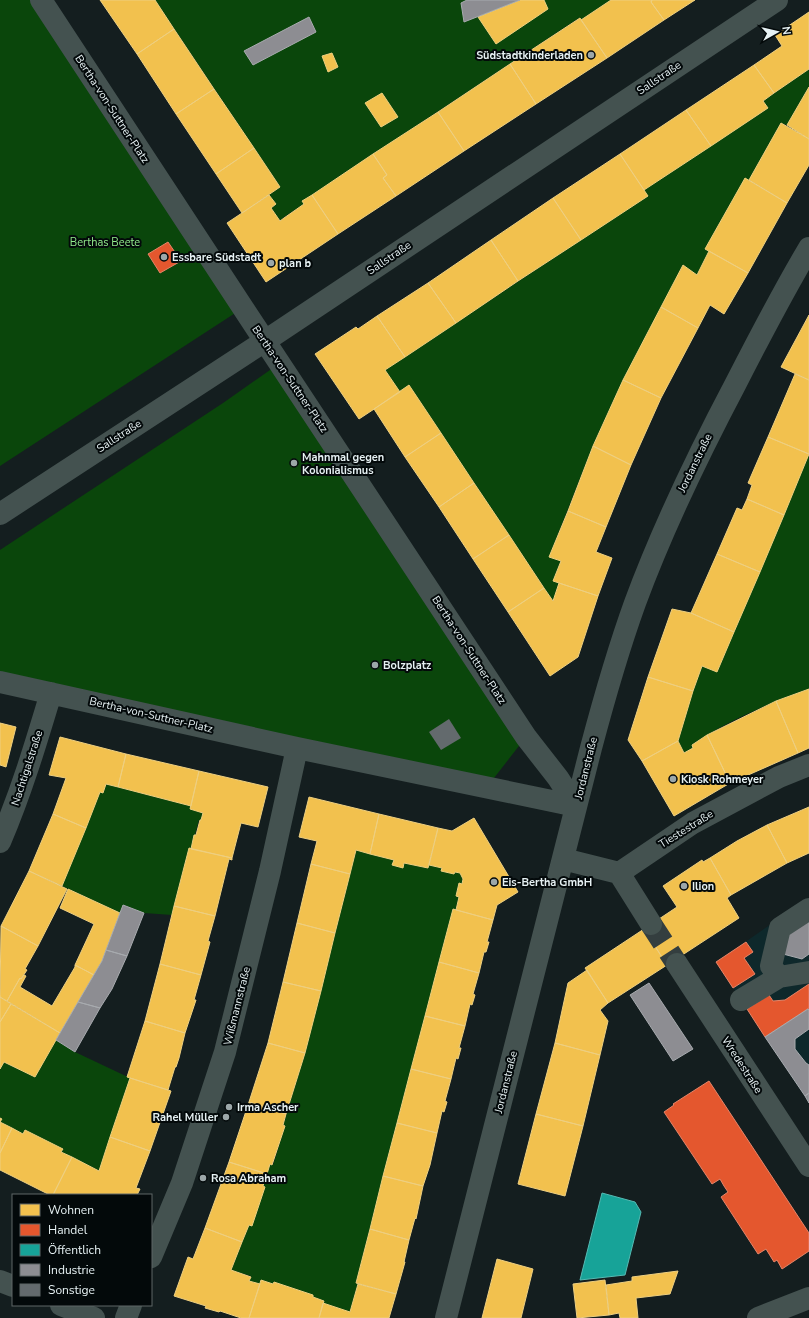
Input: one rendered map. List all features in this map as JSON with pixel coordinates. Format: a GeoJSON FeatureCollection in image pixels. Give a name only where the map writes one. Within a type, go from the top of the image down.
{"type":"FeatureCollection","features":[{"type":"Feature","properties":{"kind":"street","name":"Bertha-von-Suttner-Platz"},"geometry":{"type":"LineString","coordinates":[[41,0],[526,737],[558,778],[576,806]]}},
{"type":"Feature","properties":{"kind":"street","name":"Sallstraße"},"geometry":{"type":"LineString","coordinates":[[0,514],[265,341],[777,0]]}},
{"type":"Feature","properties":{"kind":"street","name":"Jordanstraße"},"geometry":{"type":"LineString","coordinates":[[446,1318],[603,702],[635,603],[668,520],[713,426],[781,296],[809,248]]}},
{"type":"Feature","properties":{"kind":"street","name":"Bertha-von-Suttner-Platz"},"geometry":{"type":"LineString","coordinates":[[0,682],[51,692],[298,748],[576,806]]}},
{"type":"Feature","properties":{"kind":"street","name":"Nachtigalstraße"},"geometry":{"type":"LineString","coordinates":[[0,842],[13,812],[30,765],[51,692]]}},
{"type":"Feature","properties":{"kind":"street","name":"Wißmannstraße"},"geometry":{"type":"LineString","coordinates":[[152,1255],[182,1182],[225,1052],[270,871],[298,748]]}},
{"type":"Feature","properties":{"kind":"street","name":"Tiestestraße"},"geometry":{"type":"LineString","coordinates":[[619,873],[693,823],[779,777],[809,765]]}},
{"type":"Feature","properties":{"kind":"street"},"geometry":{"type":"LineString","coordinates":[[562,859],[619,873],[651,924]]}},
{"type":"Feature","properties":{"kind":"street"},"geometry":{"type":"LineString","coordinates":[[779,977],[771,966],[780,928],[809,909]]}},
{"type":"Feature","properties":{"kind":"street","name":"Wredestraße"},"geometry":{"type":"LineString","coordinates":[[677,964],[809,1166]]}},
{"type":"Feature","properties":{"kind":"street"},"geometry":{"type":"LineString","coordinates":[[741,1000],[779,977],[809,972]]}},
{"type":"Feature","properties":{"kind":"street"},"geometry":{"type":"LineString","coordinates":[[0,1281],[12,1286]]}},
{"type":"Feature","properties":{"kind":"street"},"geometry":{"type":"LineString","coordinates":[[758,1318],[809,1298]]}},
{"type":"Feature","properties":{"kind":"street"},"geometry":{"type":"LineString","coordinates":[[64,1306],[94,1318]]}},
{"type":"Feature","properties":{"kind":"street"},"geometry":{"type":"LineString","coordinates":[[126,1318],[131,1306]]}},
{"type":"Feature","properties":{"kind":"shaded area"},"geometry":{"type":"Polygon","coordinates":[[[809,898],[809,1103],[716,962],[809,898]]]}},
{"type":"Feature","properties":{"kind":"green space","name":"Berthas Beete"},"geometry":{"type":"Polygon","coordinates":[[[0,0],[41,0],[243,308],[0,466],[0,0]]]}},
{"type":"Feature","properties":{"kind":"green space"},"geometry":{"type":"Polygon","coordinates":[[[155,0],[611,0],[581,20],[579,18],[303,201],[304,204],[280,221],[271,208],[276,204],[269,195],[280,187],[155,0]]]}},
{"type":"Feature","properties":{"kind":"green space"},"geometry":{"type":"Polygon","coordinates":[[[809,69],[809,87],[787,125],[781,123],[749,180],[745,179],[705,249],[709,251],[697,275],[683,265],[623,380],[593,446],[549,557],[561,561],[553,581],[559,583],[553,601],[409,386],[400,392],[385,370],[647,196],[644,190],[768,108],[763,101],[809,69]]]}},
{"type":"Feature","properties":{"kind":"green space"},"geometry":{"type":"Polygon","coordinates":[[[280,363],[526,737],[487,787],[0,685],[0,550],[223,403],[280,363]]]}},
{"type":"Feature","properties":{"kind":"green space"},"geometry":{"type":"Polygon","coordinates":[[[809,454],[809,689],[779,700],[734,720],[705,736],[692,745],[693,748],[684,753],[678,741],[702,666],[717,671],[809,454]]]}},
{"type":"Feature","properties":{"kind":"green space"},"geometry":{"type":"Polygon","coordinates":[[[106,784],[191,806],[190,809],[203,813],[201,820],[199,820],[191,849],[189,848],[172,915],[144,913],[124,905],[120,913],[62,886],[100,792],[103,793],[106,784]]]}},
{"type":"Feature","properties":{"kind":"green space"},"geometry":{"type":"Polygon","coordinates":[[[356,850],[394,860],[393,865],[404,863],[428,868],[429,865],[442,868],[441,871],[454,874],[455,872],[460,873],[463,879],[462,884],[459,884],[456,896],[459,897],[411,1069],[356,1283],[358,1284],[350,1312],[323,1303],[324,1301],[313,1297],[313,1295],[274,1282],[273,1284],[261,1280],[260,1284],[249,1281],[251,1276],[231,1270],[249,1225],[270,1164],[273,1165],[285,1126],[283,1125],[305,1053],[356,850]]]}},
{"type":"Feature","properties":{"kind":"green space"},"geometry":{"type":"Polygon","coordinates":[[[56,1040],[75,1052],[130,1078],[99,1171],[61,1152],[62,1149],[25,1130],[23,1134],[0,1122],[2,1119],[0,1118],[0,1069],[4,1062],[35,1077],[56,1040]]]}},
{"type":"Feature","properties":{"kind":"building: Wohnen"},"geometry":{"type":"Polygon","coordinates":[[[100,0],[155,0],[174,29],[137,54],[100,0]]]}},
{"type":"Feature","properties":{"kind":"building: Wohnen"},"geometry":{"type":"Polygon","coordinates":[[[520,0],[544,0],[548,9],[496,44],[478,17],[520,0]]]}},
{"type":"Feature","properties":{"kind":"building: Wohnen"},"geometry":{"type":"Polygon","coordinates":[[[611,0],[652,0],[651,2],[664,20],[607,58],[581,20],[611,0]]]}},
{"type":"Feature","properties":{"kind":"building: Wohnen"},"geometry":{"type":"Polygon","coordinates":[[[652,0],[695,0],[664,20],[651,2],[652,0]]]}},
{"type":"Feature","properties":{"kind":"building: Wohnen"},"geometry":{"type":"Polygon","coordinates":[[[809,12],[809,69],[774,93],[754,65],[782,46],[775,35],[809,12]]]}},
{"type":"Feature","properties":{"kind":"building: Wohnen"},"geometry":{"type":"Polygon","coordinates":[[[580,18],[607,58],[536,104],[510,64],[580,18]]]}},
{"type":"Feature","properties":{"kind":"building: Wohnen"},"geometry":{"type":"Polygon","coordinates":[[[174,29],[214,89],[176,114],[137,54],[174,29]]]}},
{"type":"Feature","properties":{"kind":"building: Wohnen"},"geometry":{"type":"Polygon","coordinates":[[[332,53],[338,67],[328,72],[322,56],[332,53]]]}},
{"type":"Feature","properties":{"kind":"building: Wohnen"},"geometry":{"type":"Polygon","coordinates":[[[510,64],[536,104],[464,151],[438,112],[510,64]]]}},
{"type":"Feature","properties":{"kind":"building: Wohnen"},"geometry":{"type":"Polygon","coordinates":[[[754,65],[774,93],[763,101],[768,108],[711,146],[686,110],[754,65]]]}},
{"type":"Feature","properties":{"kind":"building: Wohnen"},"geometry":{"type":"Polygon","coordinates":[[[809,87],[809,139],[787,125],[809,87]]]}},
{"type":"Feature","properties":{"kind":"building: Wohnen"},"geometry":{"type":"Polygon","coordinates":[[[214,89],[254,148],[216,174],[176,114],[214,89]]]}},
{"type":"Feature","properties":{"kind":"building: Wohnen"},"geometry":{"type":"Polygon","coordinates":[[[382,93],[398,117],[381,127],[365,103],[382,93]]]}},
{"type":"Feature","properties":{"kind":"building: Wohnen"},"geometry":{"type":"Polygon","coordinates":[[[686,110],[711,146],[644,190],[620,154],[686,110]]]}},
{"type":"Feature","properties":{"kind":"building: Wohnen"},"geometry":{"type":"Polygon","coordinates":[[[438,112],[464,151],[396,196],[383,178],[387,175],[373,154],[438,112]]]}},
{"type":"Feature","properties":{"kind":"building: Wohnen"},"geometry":{"type":"Polygon","coordinates":[[[781,123],[809,139],[809,165],[787,203],[749,180],[781,123]]]}},
{"type":"Feature","properties":{"kind":"building: Wohnen"},"geometry":{"type":"Polygon","coordinates":[[[254,148],[280,187],[242,213],[216,174],[254,148]]]}},
{"type":"Feature","properties":{"kind":"building: Wohnen"},"geometry":{"type":"Polygon","coordinates":[[[373,154],[387,175],[383,178],[396,196],[338,234],[312,195],[373,154]]]}},
{"type":"Feature","properties":{"kind":"building: Wohnen"},"geometry":{"type":"Polygon","coordinates":[[[620,154],[648,196],[581,240],[553,198],[620,154]]]}},
{"type":"Feature","properties":{"kind":"building: Wohnen"},"geometry":{"type":"Polygon","coordinates":[[[745,178],[787,203],[748,273],[705,249],[745,178]]]}},
{"type":"Feature","properties":{"kind":"building: Wohnen"},"geometry":{"type":"Polygon","coordinates":[[[269,195],[276,204],[271,208],[280,221],[304,204],[302,201],[312,195],[338,234],[266,282],[227,223],[269,195]]]}},
{"type":"Feature","properties":{"kind":"building: Wohnen"},"geometry":{"type":"Polygon","coordinates":[[[553,198],[581,240],[518,281],[491,240],[553,198]]]}},
{"type":"Feature","properties":{"kind":"building: Wohnen"},"geometry":{"type":"Polygon","coordinates":[[[491,240],[518,281],[456,323],[428,283],[491,240]]]}},
{"type":"Feature","properties":{"kind":"building: Wohnen"},"geometry":{"type":"Polygon","coordinates":[[[709,251],[748,273],[724,314],[710,305],[698,328],[661,307],[683,265],[697,275],[709,251]]]}},
{"type":"Feature","properties":{"kind":"building: Wohnen"},"geometry":{"type":"Polygon","coordinates":[[[428,283],[456,323],[405,357],[377,316],[428,283]]]}},
{"type":"Feature","properties":{"kind":"building: Wohnen"},"geometry":{"type":"Polygon","coordinates":[[[661,307],[698,328],[661,398],[623,380],[661,307]]]}},
{"type":"Feature","properties":{"kind":"building: Wohnen"},"geometry":{"type":"Polygon","coordinates":[[[809,315],[809,380],[781,367],[809,315]]]}},
{"type":"Feature","properties":{"kind":"building: Wohnen"},"geometry":{"type":"Polygon","coordinates":[[[377,316],[405,357],[385,370],[400,392],[359,419],[315,354],[356,327],[358,329],[377,316]]]}},
{"type":"Feature","properties":{"kind":"building: Wohnen"},"geometry":{"type":"Polygon","coordinates":[[[795,374],[809,380],[809,454],[768,437],[795,374]]]}},
{"type":"Feature","properties":{"kind":"building: Wohnen"},"geometry":{"type":"Polygon","coordinates":[[[623,380],[661,398],[631,465],[593,446],[623,380]]]}},
{"type":"Feature","properties":{"kind":"building: Wohnen"},"geometry":{"type":"Polygon","coordinates":[[[409,385],[441,433],[405,457],[374,409],[409,385]]]}},
{"type":"Feature","properties":{"kind":"building: Wohnen"},"geometry":{"type":"Polygon","coordinates":[[[441,433],[474,483],[439,507],[405,457],[441,433]]]}},
{"type":"Feature","properties":{"kind":"building: Wohnen"},"geometry":{"type":"Polygon","coordinates":[[[768,437],[809,454],[784,515],[747,499],[752,485],[748,483],[768,437]]]}},
{"type":"Feature","properties":{"kind":"building: Wohnen"},"geometry":{"type":"Polygon","coordinates":[[[593,446],[631,465],[606,527],[568,511],[593,446]]]}},
{"type":"Feature","properties":{"kind":"building: Wohnen"},"geometry":{"type":"Polygon","coordinates":[[[474,483],[509,535],[473,559],[439,507],[474,483]]]}},
{"type":"Feature","properties":{"kind":"building: Wohnen"},"geometry":{"type":"Polygon","coordinates":[[[747,499],[784,515],[760,572],[717,554],[737,508],[742,510],[747,499]]]}},
{"type":"Feature","properties":{"kind":"building: Wohnen"},"geometry":{"type":"Polygon","coordinates":[[[568,511],[606,527],[596,552],[612,558],[598,596],[553,581],[561,561],[549,557],[568,511]]]}},
{"type":"Feature","properties":{"kind":"building: Wohnen"},"geometry":{"type":"Polygon","coordinates":[[[509,535],[544,588],[508,612],[473,559],[509,535]]]}},
{"type":"Feature","properties":{"kind":"building: Wohnen"},"geometry":{"type":"Polygon","coordinates":[[[717,554],[760,572],[734,632],[691,613],[717,554]]]}},
{"type":"Feature","properties":{"kind":"building: Wohnen"},"geometry":{"type":"Polygon","coordinates":[[[559,583],[598,596],[578,657],[550,676],[508,612],[544,588],[553,601],[559,583]]]}},
{"type":"Feature","properties":{"kind":"building: Wohnen"},"geometry":{"type":"Polygon","coordinates":[[[672,609],[691,613],[734,632],[717,672],[702,666],[693,691],[648,677],[672,609]]]}},
{"type":"Feature","properties":{"kind":"building: Wohnen"},"geometry":{"type":"Polygon","coordinates":[[[648,677],[693,691],[678,741],[642,761],[628,740],[648,677]]]}},
{"type":"Feature","properties":{"kind":"building: Wohnen"},"geometry":{"type":"Polygon","coordinates":[[[809,689],[809,748],[798,753],[776,701],[809,689]]]}},
{"type":"Feature","properties":{"kind":"building: Wohnen"},"geometry":{"type":"Polygon","coordinates":[[[776,701],[798,753],[730,783],[707,735],[776,701]]]}},
{"type":"Feature","properties":{"kind":"building: Wohnen"},"geometry":{"type":"Polygon","coordinates":[[[0,723],[16,727],[6,767],[0,765],[0,723]]]}},
{"type":"Feature","properties":{"kind":"building: Wohnen"},"geometry":{"type":"Polygon","coordinates":[[[707,735],[730,783],[674,816],[642,761],[678,741],[684,753],[693,748],[692,745],[707,735]]]}},
{"type":"Feature","properties":{"kind":"building: Wohnen"},"geometry":{"type":"Polygon","coordinates":[[[60,737],[126,754],[118,787],[106,784],[103,793],[100,792],[86,828],[53,814],[66,778],[49,775],[60,737]]]}},
{"type":"Feature","properties":{"kind":"building: Wohnen"},"geometry":{"type":"Polygon","coordinates":[[[126,754],[199,771],[191,806],[118,787],[126,754]]]}},
{"type":"Feature","properties":{"kind":"building: Wohnen"},"geometry":{"type":"Polygon","coordinates":[[[199,771],[268,787],[258,827],[241,823],[232,858],[191,849],[194,835],[196,835],[203,813],[190,809],[199,771]]]}},
{"type":"Feature","properties":{"kind":"building: Wohnen"},"geometry":{"type":"Polygon","coordinates":[[[309,797],[379,814],[370,854],[356,850],[350,874],[311,864],[317,841],[299,837],[309,797]]]}},
{"type":"Feature","properties":{"kind":"building: Wohnen"},"geometry":{"type":"Polygon","coordinates":[[[809,807],[809,853],[787,863],[767,825],[809,807]]]}},
{"type":"Feature","properties":{"kind":"building: Wohnen"},"geometry":{"type":"Polygon","coordinates":[[[53,814],[86,828],[62,886],[29,871],[53,814]]]}},
{"type":"Feature","properties":{"kind":"building: Wohnen"},"geometry":{"type":"Polygon","coordinates":[[[379,814],[438,828],[428,868],[404,863],[403,868],[392,865],[394,860],[370,854],[379,814]]]}},
{"type":"Feature","properties":{"kind":"building: Wohnen"},"geometry":{"type":"Polygon","coordinates":[[[474,818],[518,892],[497,905],[493,920],[456,910],[459,897],[456,896],[459,883],[462,884],[463,879],[460,873],[455,872],[454,874],[441,871],[442,868],[429,865],[438,828],[452,831],[474,818]]]}},
{"type":"Feature","properties":{"kind":"building: Wohnen"},"geometry":{"type":"Polygon","coordinates":[[[767,825],[787,863],[731,895],[710,858],[767,825]]]}},
{"type":"Feature","properties":{"kind":"building: Wohnen"},"geometry":{"type":"Polygon","coordinates":[[[189,848],[232,858],[232,860],[229,859],[215,916],[174,906],[189,848]]]}},
{"type":"Feature","properties":{"kind":"building: Wohnen"},"geometry":{"type":"Polygon","coordinates":[[[710,858],[731,895],[727,898],[739,918],[667,965],[644,929],[677,907],[663,886],[702,860],[703,862],[710,858]]]}},
{"type":"Feature","properties":{"kind":"building: Wohnen"},"geometry":{"type":"Polygon","coordinates":[[[311,864],[350,874],[335,933],[297,923],[311,864]]]}},
{"type":"Feature","properties":{"kind":"building: Wohnen"},"geometry":{"type":"Polygon","coordinates":[[[29,871],[67,889],[38,946],[1,926],[29,871]]]}},
{"type":"Feature","properties":{"kind":"building: Wohnen"},"geometry":{"type":"Polygon","coordinates":[[[68,889],[120,913],[102,961],[94,975],[75,965],[94,924],[60,908],[68,889]]]}},
{"type":"Feature","properties":{"kind":"building: Wohnen"},"geometry":{"type":"Polygon","coordinates":[[[174,906],[215,916],[201,975],[160,964],[174,906]]]}},
{"type":"Feature","properties":{"kind":"building: Wohnen"},"geometry":{"type":"Polygon","coordinates":[[[453,909],[493,920],[487,942],[489,942],[486,952],[484,952],[479,973],[439,962],[453,909]]]}},
{"type":"Feature","properties":{"kind":"building: Wohnen"},"geometry":{"type":"Polygon","coordinates":[[[297,923],[335,933],[321,991],[283,982],[297,923]]]}},
{"type":"Feature","properties":{"kind":"building: Wohnen"},"geometry":{"type":"Polygon","coordinates":[[[1,926],[38,946],[25,969],[27,970],[21,979],[20,978],[7,1001],[0,997],[1,926]]]}},
{"type":"Feature","properties":{"kind":"building: Wohnen"},"geometry":{"type":"Polygon","coordinates":[[[644,929],[667,965],[608,1003],[585,968],[644,929]]]}},
{"type":"Feature","properties":{"kind":"building: Wohnen"},"geometry":{"type":"Polygon","coordinates":[[[439,962],[479,973],[473,994],[475,995],[472,1005],[470,1004],[465,1026],[425,1016],[439,962]]]}},
{"type":"Feature","properties":{"kind":"building: Wohnen"},"geometry":{"type":"Polygon","coordinates":[[[160,964],[201,975],[194,1000],[196,1000],[185,1033],[145,1021],[160,964]]]}},
{"type":"Feature","properties":{"kind":"building: Wohnen"},"geometry":{"type":"Polygon","coordinates":[[[75,965],[94,975],[60,1033],[7,1001],[20,978],[21,979],[24,975],[26,976],[20,987],[52,1006],[75,965]]]}},
{"type":"Feature","properties":{"kind":"building: Wohnen"},"geometry":{"type":"Polygon","coordinates":[[[587,970],[608,1003],[600,1010],[608,1021],[600,1055],[555,1043],[568,983],[587,970]]]}},
{"type":"Feature","properties":{"kind":"building: Wohnen"},"geometry":{"type":"Polygon","coordinates":[[[283,982],[321,991],[305,1053],[268,1043],[283,982]]]}},
{"type":"Feature","properties":{"kind":"building: Wohnen"},"geometry":{"type":"Polygon","coordinates":[[[0,997],[11,1004],[0,1022],[0,997]]]}},
{"type":"Feature","properties":{"kind":"building: Wohnen"},"geometry":{"type":"Polygon","coordinates":[[[11,1004],[60,1033],[35,1077],[4,1062],[0,1069],[0,1022],[11,1004]]]}},
{"type":"Feature","properties":{"kind":"building: Wohnen"},"geometry":{"type":"Polygon","coordinates":[[[425,1016],[465,1026],[459,1048],[461,1048],[458,1059],[456,1058],[451,1079],[411,1069],[425,1016]]]}},
{"type":"Feature","properties":{"kind":"building: Wohnen"},"geometry":{"type":"Polygon","coordinates":[[[145,1021],[185,1033],[179,1058],[168,1090],[127,1077],[145,1021]]]}},
{"type":"Feature","properties":{"kind":"building: Wohnen"},"geometry":{"type":"Polygon","coordinates":[[[268,1043],[305,1053],[286,1114],[249,1102],[268,1043]]]}},
{"type":"Feature","properties":{"kind":"building: Wohnen"},"geometry":{"type":"Polygon","coordinates":[[[555,1043],[600,1055],[583,1126],[536,1114],[555,1043]]]}},
{"type":"Feature","properties":{"kind":"building: Wohnen"},"geometry":{"type":"Polygon","coordinates":[[[411,1069],[451,1079],[445,1101],[447,1102],[444,1112],[442,1111],[437,1133],[397,1123],[411,1069]]]}},
{"type":"Feature","properties":{"kind":"building: Wohnen"},"geometry":{"type":"Polygon","coordinates":[[[130,1078],[171,1091],[150,1151],[110,1137],[130,1078]]]}},
{"type":"Feature","properties":{"kind":"building: Wohnen"},"geometry":{"type":"Polygon","coordinates":[[[249,1102],[286,1114],[283,1125],[285,1126],[272,1165],[270,1164],[267,1174],[229,1162],[249,1102]]]}},
{"type":"Feature","properties":{"kind":"building: Wohnen"},"geometry":{"type":"Polygon","coordinates":[[[536,1114],[583,1126],[565,1196],[518,1184],[536,1114]]]}},
{"type":"Feature","properties":{"kind":"building: Wohnen"},"geometry":{"type":"Polygon","coordinates":[[[0,1122],[12,1128],[0,1153],[0,1122]]]}},
{"type":"Feature","properties":{"kind":"building: Wohnen"},"geometry":{"type":"Polygon","coordinates":[[[397,1123],[437,1133],[430,1165],[423,1186],[383,1176],[397,1123]]]}},
{"type":"Feature","properties":{"kind":"building: Wohnen"},"geometry":{"type":"Polygon","coordinates":[[[12,1128],[23,1134],[25,1130],[63,1149],[61,1152],[72,1157],[54,1194],[48,1194],[0,1170],[0,1153],[12,1128]]]}},
{"type":"Feature","properties":{"kind":"building: Wohnen"},"geometry":{"type":"Polygon","coordinates":[[[110,1137],[150,1151],[136,1188],[140,1189],[138,1194],[54,1194],[72,1157],[99,1171],[110,1137]]]}},
{"type":"Feature","properties":{"kind":"building: Wohnen"},"geometry":{"type":"Polygon","coordinates":[[[229,1162],[267,1174],[263,1186],[265,1187],[252,1226],[249,1225],[242,1242],[205,1228],[229,1162]]]}},
{"type":"Feature","properties":{"kind":"building: Wohnen"},"geometry":{"type":"Polygon","coordinates":[[[383,1176],[423,1186],[416,1219],[415,1218],[409,1240],[370,1229],[383,1176]]]}},
{"type":"Feature","properties":{"kind":"building: Wohnen"},"geometry":{"type":"Polygon","coordinates":[[[205,1228],[242,1242],[231,1270],[251,1277],[249,1281],[260,1284],[249,1318],[241,1318],[205,1308],[206,1306],[174,1296],[188,1257],[193,1259],[205,1228]]]}},
{"type":"Feature","properties":{"kind":"building: Wohnen"},"geometry":{"type":"Polygon","coordinates":[[[370,1229],[409,1240],[405,1262],[396,1294],[356,1283],[370,1229]]]}},
{"type":"Feature","properties":{"kind":"building: Wohnen"},"geometry":{"type":"Polygon","coordinates":[[[497,1259],[533,1269],[521,1318],[482,1318],[497,1259]]]}},
{"type":"Feature","properties":{"kind":"building: Wohnen"},"geometry":{"type":"Polygon","coordinates":[[[678,1271],[670,1294],[636,1298],[638,1318],[620,1318],[619,1313],[609,1315],[606,1285],[632,1281],[632,1277],[678,1271]]]}},
{"type":"Feature","properties":{"kind":"building: Wohnen"},"geometry":{"type":"Polygon","coordinates":[[[261,1280],[273,1284],[274,1282],[313,1295],[313,1297],[324,1301],[319,1318],[249,1318],[261,1280]]]}},
{"type":"Feature","properties":{"kind":"building: Wohnen"},"geometry":{"type":"Polygon","coordinates":[[[605,1280],[609,1315],[577,1318],[573,1284],[605,1280]]]}},
{"type":"Feature","properties":{"kind":"building: Wohnen"},"geometry":{"type":"Polygon","coordinates":[[[358,1284],[396,1294],[389,1318],[319,1318],[323,1303],[350,1312],[358,1284]]]}},
{"type":"Feature","properties":{"kind":"building: Handel","name":"Essbare Südstadt"},"geometry":{"type":"Polygon","coordinates":[[[168,242],[181,261],[160,273],[148,254],[168,242]]]}},
{"type":"Feature","properties":{"kind":"building: Handel"},"geometry":{"type":"Polygon","coordinates":[[[746,942],[753,952],[744,958],[755,974],[733,988],[716,962],[746,942]]]}},
{"type":"Feature","properties":{"kind":"building: Handel"},"geometry":{"type":"Polygon","coordinates":[[[809,984],[809,1008],[765,1037],[747,1009],[769,995],[773,1001],[785,1000],[809,984]]]}},
{"type":"Feature","properties":{"kind":"building: Handel"},"geometry":{"type":"Polygon","coordinates":[[[709,1081],[809,1233],[809,1251],[782,1269],[777,1260],[774,1262],[766,1249],[758,1254],[721,1197],[728,1192],[720,1179],[712,1184],[664,1112],[674,1105],[673,1104],[709,1081]]]}},
{"type":"Feature","properties":{"kind":"building: Öffentlich"},"geometry":{"type":"Polygon","coordinates":[[[602,1193],[635,1202],[641,1212],[625,1275],[580,1280],[602,1193]]]}},
{"type":"Feature","properties":{"kind":"building: Industrie"},"geometry":{"type":"Polygon","coordinates":[[[467,0],[520,0],[464,22],[461,3],[467,0]]]}},
{"type":"Feature","properties":{"kind":"building: Industrie"},"geometry":{"type":"Polygon","coordinates":[[[309,17],[316,32],[253,65],[244,51],[309,17]]]}},
{"type":"Feature","properties":{"kind":"building: Industrie"},"geometry":{"type":"Polygon","coordinates":[[[123,905],[144,913],[127,956],[106,950],[123,905]]]}},
{"type":"Feature","properties":{"kind":"building: Industrie"},"geometry":{"type":"Polygon","coordinates":[[[809,914],[809,954],[802,959],[783,954],[787,929],[809,914]]]}},
{"type":"Feature","properties":{"kind":"building: Industrie"},"geometry":{"type":"Polygon","coordinates":[[[106,950],[127,956],[112,989],[100,1008],[78,1002],[102,961],[106,950]]]}},
{"type":"Feature","properties":{"kind":"building: Industrie"},"geometry":{"type":"Polygon","coordinates":[[[649,983],[693,1049],[673,1061],[630,995],[649,983]]]}},
{"type":"Feature","properties":{"kind":"building: Industrie"},"geometry":{"type":"Polygon","coordinates":[[[78,1002],[100,1008],[75,1052],[56,1040],[78,1002]]]}},
{"type":"Feature","properties":{"kind":"building: Industrie"},"geometry":{"type":"Polygon","coordinates":[[[808,1009],[809,1029],[795,1039],[795,1049],[809,1065],[809,1093],[805,1096],[765,1037],[808,1009]]]}},
{"type":"Feature","properties":{"kind":"building: Industrie"},"geometry":{"type":"Polygon","coordinates":[[[809,1093],[809,1103],[805,1096],[809,1093]]]}},
{"type":"Feature","properties":{"kind":"building: Sonstige"},"geometry":{"type":"Polygon","coordinates":[[[449,719],[461,738],[441,750],[429,732],[449,719]]]}},
{"type":"Feature","properties":{"kind":"tunnel"},"geometry":{"type":"LineString","coordinates":[[651,924],[677,964]]}},
{"type":"Feature","properties":{"kind":"place","name":"Südstadtkinderladen"},"geometry":{"type":"Point","coordinates":[591,55]}},
{"type":"Feature","properties":{"kind":"place","name":"Essbare Südstadt"},"geometry":{"type":"Point","coordinates":[164,257]}},
{"type":"Feature","properties":{"kind":"place","name":"plan b"},"geometry":{"type":"Point","coordinates":[271,263]}},
{"type":"Feature","properties":{"kind":"place","name":"Mahnmal gegen Kolonialismus"},"geometry":{"type":"Point","coordinates":[294,463]}},
{"type":"Feature","properties":{"kind":"place","name":"Bolzplatz"},"geometry":{"type":"Point","coordinates":[375,665]}},
{"type":"Feature","properties":{"kind":"place","name":"Kiosk Rohmeyer"},"geometry":{"type":"Point","coordinates":[673,779]}},
{"type":"Feature","properties":{"kind":"place","name":"Eis-Bertha GmbH"},"geometry":{"type":"Point","coordinates":[494,882]}},
{"type":"Feature","properties":{"kind":"place","name":"Ilion"},"geometry":{"type":"Point","coordinates":[684,886]}},
{"type":"Feature","properties":{"kind":"place","name":"Irma Ascher"},"geometry":{"type":"Point","coordinates":[229,1107]}},
{"type":"Feature","properties":{"kind":"place","name":"Rahel Müller"},"geometry":{"type":"Point","coordinates":[226,1117]}},
{"type":"Feature","properties":{"kind":"place","name":"Rosa Abraham"},"geometry":{"type":"Point","coordinates":[203,1178]}}]}
